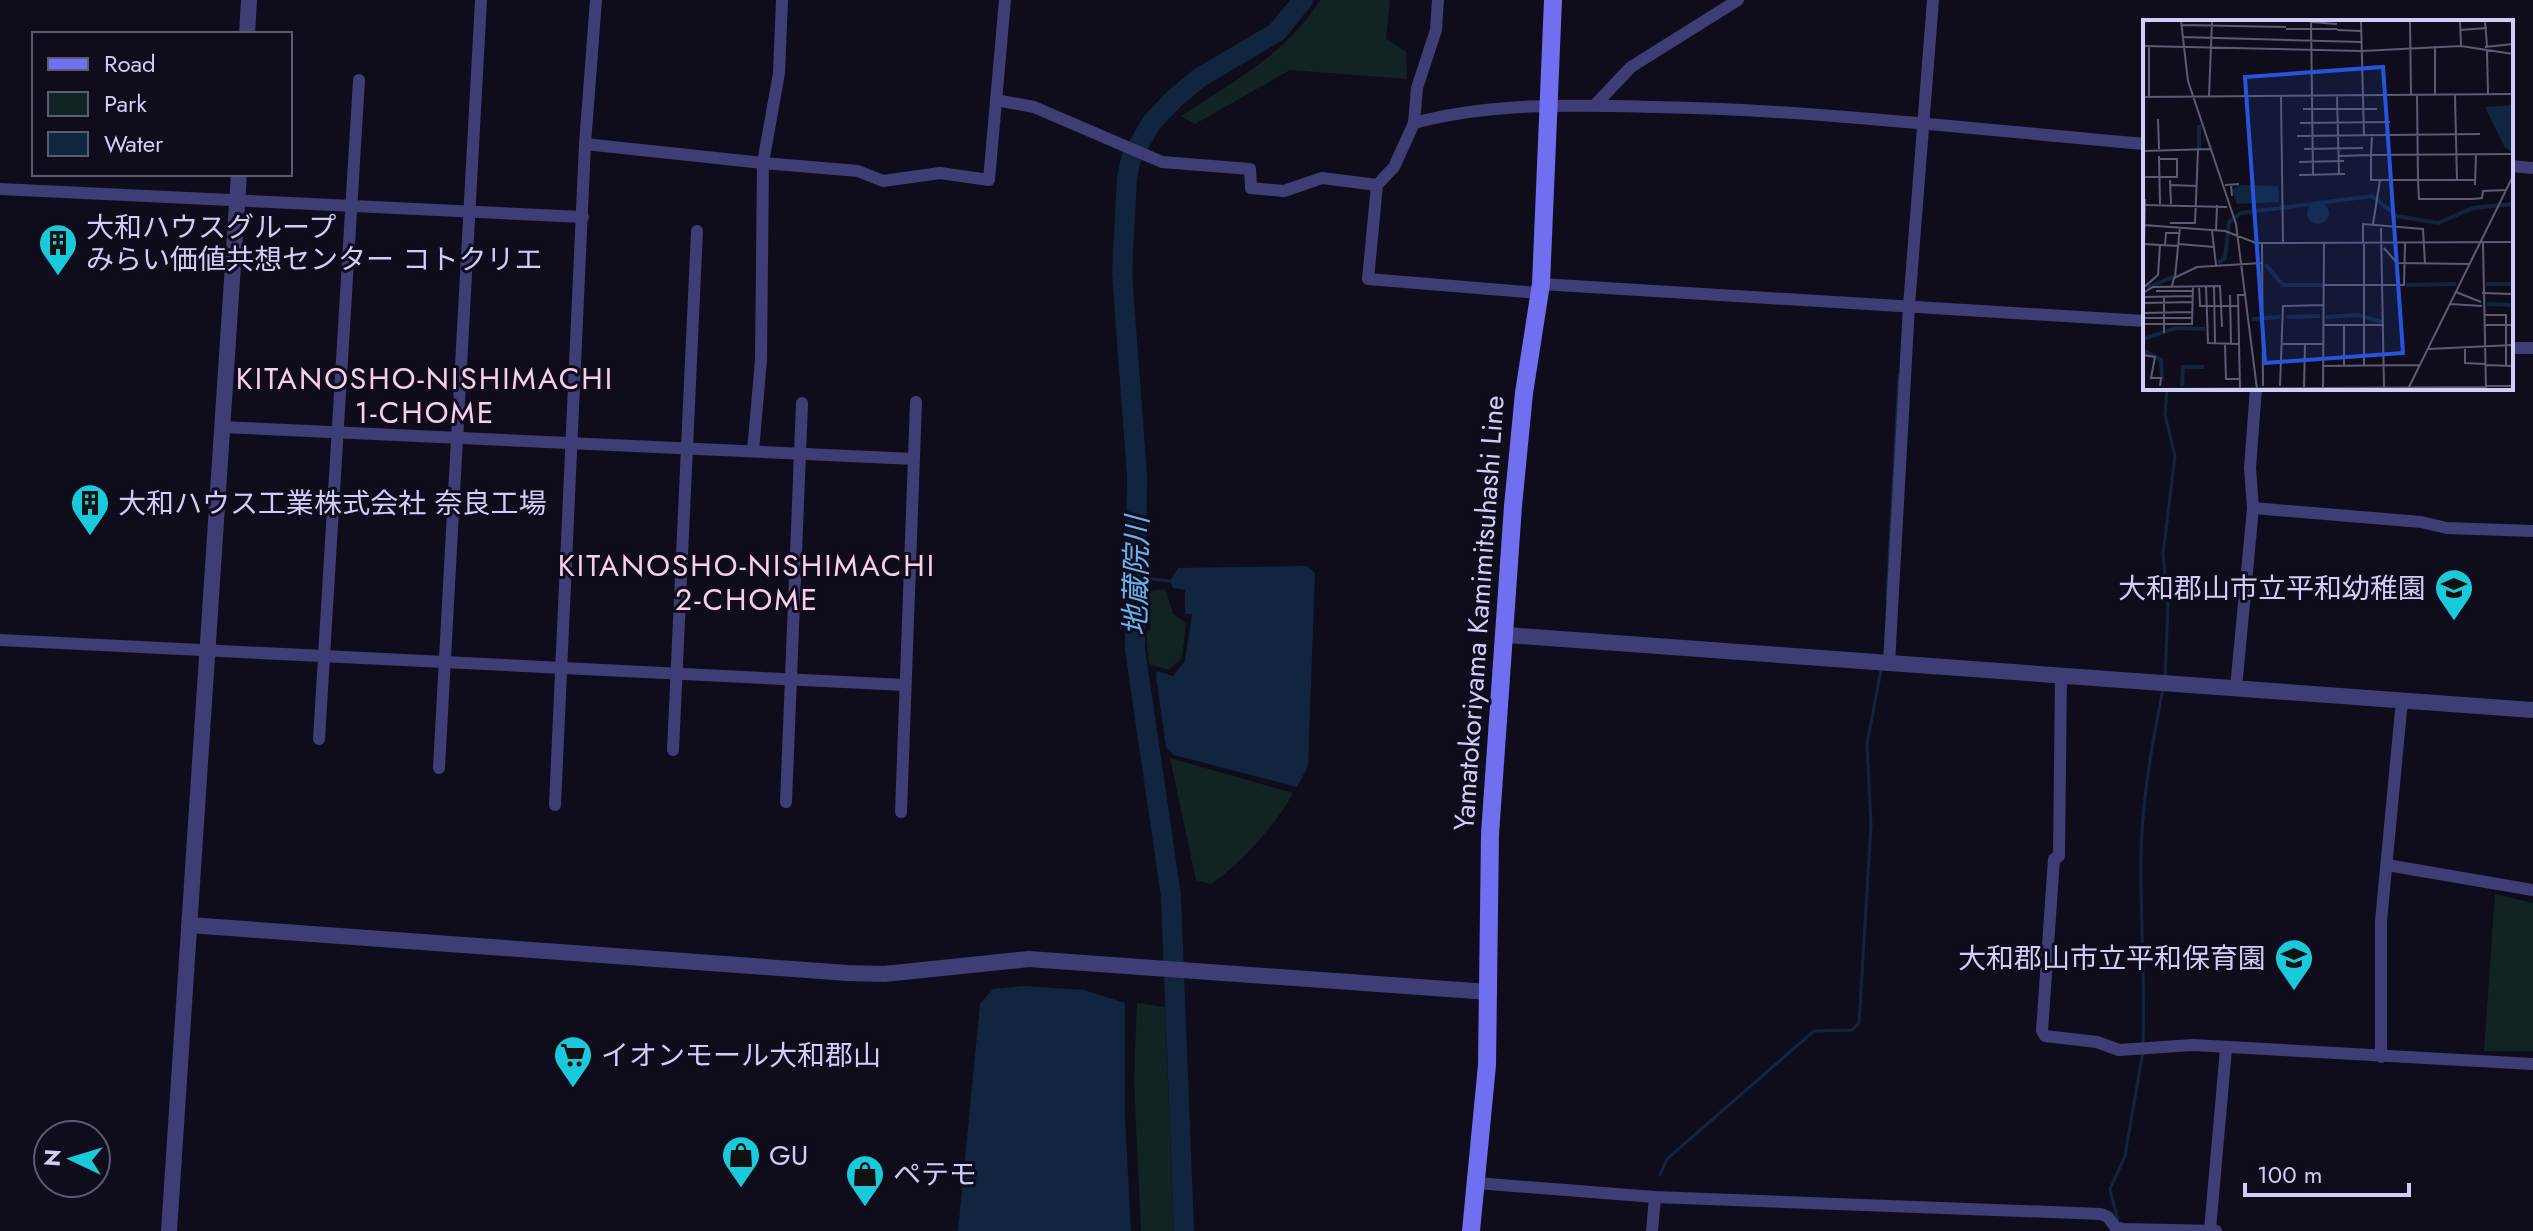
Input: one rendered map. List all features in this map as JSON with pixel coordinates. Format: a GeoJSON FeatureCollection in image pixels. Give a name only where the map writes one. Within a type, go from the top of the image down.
{"type":"FeatureCollection","features":[{"type":"Feature","properties":{"kind":"main road","name":"Yamatokoriyama Kamimitsuhashi Line"},"geometry":{"type":"LineString","coordinates":[[1471,1231],[1487,1065],[1490,834],[1523,407],[1540,289],[1553,0]]}},
{"type":"Feature","properties":{"kind":"street"},"geometry":{"type":"LineString","coordinates":[[247,32],[249,0]]}},
{"type":"Feature","properties":{"kind":"street"},"geometry":{"type":"LineString","coordinates":[[439,768],[481,0]]}},
{"type":"Feature","properties":{"kind":"street"},"geometry":{"type":"LineString","coordinates":[[555,805],[585,144],[596,0]]}},
{"type":"Feature","properties":{"kind":"street"},"geometry":{"type":"LineString","coordinates":[[753,451],[761,360],[763,163],[779,73],[782,0]]}},
{"type":"Feature","properties":{"kind":"street"},"geometry":{"type":"LineString","coordinates":[[585,144],[858,171],[883,181],[940,173],[989,180],[1005,0]]}},
{"type":"Feature","properties":{"kind":"street"},"geometry":{"type":"LineString","coordinates":[[1438,0],[1436,30],[1417,88],[1414,123],[1394,167],[1377,185],[1368,279],[1905,305],[2143,321]]}},
{"type":"Feature","properties":{"kind":"street"},"geometry":{"type":"LineString","coordinates":[[1595,105],[1631,67],[1738,0]]}},
{"type":"Feature","properties":{"kind":"street"},"geometry":{"type":"LineString","coordinates":[[1882,662],[1905,305],[1933,0]]}},
{"type":"Feature","properties":{"kind":"street"},"geometry":{"type":"LineString","coordinates":[[319,739],[354,207],[359,80]]}},
{"type":"Feature","properties":{"kind":"street"},"geometry":{"type":"LineString","coordinates":[[996,100],[1034,107],[1162,162],[1250,169],[1251,188],[1284,191],[1322,178],[1377,185]]}},
{"type":"Feature","properties":{"kind":"street"},"geometry":{"type":"LineString","coordinates":[[1414,123],[1445,114],[1550,104],[1735,108],[2143,144]]}},
{"type":"Feature","properties":{"kind":"street"},"geometry":{"type":"LineString","coordinates":[[2513,166],[2533,168]]}},
{"type":"Feature","properties":{"kind":"street"},"geometry":{"type":"LineString","coordinates":[[169,1231],[239,176]]}},
{"type":"Feature","properties":{"kind":"street"},"geometry":{"type":"LineString","coordinates":[[0,189],[583,217]]}},
{"type":"Feature","properties":{"kind":"street"},"geometry":{"type":"LineString","coordinates":[[673,750],[697,231]]}},
{"type":"Feature","properties":{"kind":"street"},"geometry":{"type":"LineString","coordinates":[[2236,688],[2253,508],[2250,468],[2256,390]]}},
{"type":"Feature","properties":{"kind":"street"},"geometry":{"type":"LineString","coordinates":[[901,812],[916,402]]}},
{"type":"Feature","properties":{"kind":"street"},"geometry":{"type":"LineString","coordinates":[[786,802],[802,403]]}},
{"type":"Feature","properties":{"kind":"street"},"geometry":{"type":"LineString","coordinates":[[221,427],[914,459]]}},
{"type":"Feature","properties":{"kind":"street"},"geometry":{"type":"LineString","coordinates":[[2253,508],[2421,522],[2447,528],[2533,531]]}},
{"type":"Feature","properties":{"kind":"street"},"geometry":{"type":"LineString","coordinates":[[1506,635],[2533,710]]}},
{"type":"Feature","properties":{"kind":"street"},"geometry":{"type":"LineString","coordinates":[[0,640],[325,659],[905,685]]}},
{"type":"Feature","properties":{"kind":"street"},"geometry":{"type":"LineString","coordinates":[[2061,675],[2059,856],[2054,859],[2042,1031],[2045,1036],[2144,1051],[2193,1045],[2533,1064]]}},
{"type":"Feature","properties":{"kind":"street"},"geometry":{"type":"LineString","coordinates":[[2381,1057],[2381,921],[2402,700]]}},
{"type":"Feature","properties":{"kind":"street"},"geometry":{"type":"LineString","coordinates":[[2387,865],[2533,890]]}},
{"type":"Feature","properties":{"kind":"street"},"geometry":{"type":"LineString","coordinates":[[189,925],[848,973],[884,974],[1029,959],[1489,992]]}},
{"type":"Feature","properties":{"kind":"street"},"geometry":{"type":"LineString","coordinates":[[2210,1230],[2226,1049]]}},
{"type":"Feature","properties":{"kind":"street"},"geometry":{"type":"LineString","coordinates":[[1476,1183],[1655,1197],[2101,1214],[2119,1228],[2216,1231]]}},
{"type":"Feature","properties":{"kind":"street"},"geometry":{"type":"LineString","coordinates":[[1652,1231],[1655,1197]]}},
{"type":"Feature","properties":{"kind":"green space"},"geometry":{"type":"Polygon","coordinates":[[[1320,0],[1390,0],[1386,39],[1406,52],[1407,79],[1290,70],[1195,124],[1181,116],[1239,79],[1275,51],[1307,19],[1320,0]]]}},
{"type":"Feature","properties":{"kind":"green space"},"geometry":{"type":"Polygon","coordinates":[[[1165,589],[1173,614],[1186,623],[1182,658],[1169,670],[1149,664],[1146,634],[1151,629],[1144,592],[1165,589]]]}},
{"type":"Feature","properties":{"kind":"green space"},"geometry":{"type":"Polygon","coordinates":[[[1170,758],[1293,793],[1279,816],[1256,843],[1232,868],[1210,884],[1196,880],[1170,758]]]}},
{"type":"Feature","properties":{"kind":"green space"},"geometry":{"type":"Polygon","coordinates":[[[2495,894],[2533,903],[2533,1051],[2484,1051],[2495,894]]]}},
{"type":"Feature","properties":{"kind":"green space"},"geometry":{"type":"Polygon","coordinates":[[[1137,1003],[1165,1007],[1174,1231],[1141,1231],[1134,1081],[1137,1003]]]}},
{"type":"Feature","properties":{"kind":"water"},"geometry":{"type":"Polygon","coordinates":[[[1307,566],[1315,573],[1308,766],[1297,787],[1174,755],[1166,747],[1156,676],[1157,671],[1173,676],[1185,661],[1192,614],[1185,614],[1185,590],[1173,588],[1170,581],[1178,568],[1307,566]]]}},
{"type":"Feature","properties":{"kind":"water"},"geometry":{"type":"Polygon","coordinates":[[[1025,986],[1084,990],[1125,1003],[1125,1119],[1131,1231],[958,1231],[980,1004],[993,989],[1025,986]]]}},
{"type":"Feature","properties":{"kind":"waterway","name":"地蔵院川"},"geometry":{"type":"LineString","coordinates":[[1184,1231],[1171,896],[1135,649],[1137,476],[1122,273],[1127,179],[1131,158],[1152,122],[1174,99],[1199,78],[1277,32],[1303,0]]}},
{"type":"Feature","properties":{"kind":"waterway"},"geometry":{"type":"LineString","coordinates":[[1887,599],[1899,375]]}},
{"type":"Feature","properties":{"kind":"waterway"},"geometry":{"type":"LineString","coordinates":[[2165,678],[2168,605],[2163,554],[2175,456],[2165,415],[2167,390]]}},
{"type":"Feature","properties":{"kind":"waterway"},"geometry":{"type":"LineString","coordinates":[[1134,577],[1170,581]]}},
{"type":"Feature","properties":{"kind":"waterway"},"geometry":{"type":"LineString","coordinates":[[1660,1175],[1667,1159],[1814,1031],[1852,1030],[1859,1023],[1871,825],[1867,744],[1881,670]]}},
{"type":"Feature","properties":{"kind":"waterway"},"geometry":{"type":"LineString","coordinates":[[2143,1043],[2142,826],[2163,689]]}},
{"type":"Feature","properties":{"kind":"waterway"},"geometry":{"type":"LineString","coordinates":[[2118,1221],[2110,1189],[2125,1156],[2143,1051]]}},
{"type":"Feature","properties":{"kind":"place","name":"大和ハウスグループ みらい価値共想センター コトクリエ"},"geometry":{"type":"Point","coordinates":[58,277]}},
{"type":"Feature","properties":{"kind":"place","name":"大和ハウス工業株式会社 奈良工場"},"geometry":{"type":"Point","coordinates":[90,537]}},
{"type":"Feature","properties":{"kind":"place","name":"大和郡山市立平和幼稚園"},"geometry":{"type":"Point","coordinates":[2454,622]}},
{"type":"Feature","properties":{"kind":"place","name":"大和郡山市立平和保育園"},"geometry":{"type":"Point","coordinates":[2294,992]}},
{"type":"Feature","properties":{"kind":"place","name":"イオンモール大和郡山"},"geometry":{"type":"Point","coordinates":[573,1089]}},
{"type":"Feature","properties":{"kind":"place","name":"GU"},"geometry":{"type":"Point","coordinates":[741,1189]}},
{"type":"Feature","properties":{"kind":"place","name":"ペテモ"},"geometry":{"type":"Point","coordinates":[865,1208]}},
{"type":"Feature","properties":{"kind":"district","name":"KITANOSHO-NISHIMACHI 1-CHOME"},"geometry":{"type":"Point","coordinates":[425,395]}},
{"type":"Feature","properties":{"kind":"district","name":"KITANOSHO-NISHIMACHI 2-CHOME"},"geometry":{"type":"Point","coordinates":[747,582]}}]}
